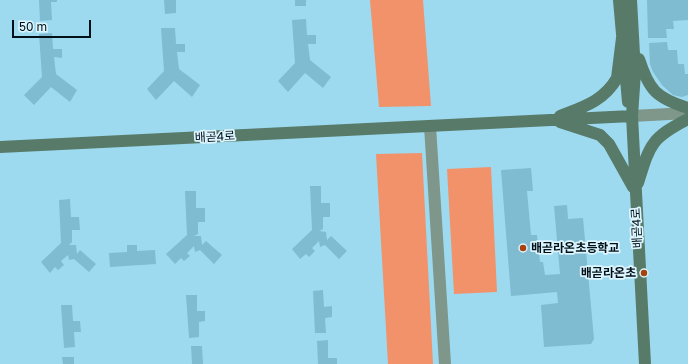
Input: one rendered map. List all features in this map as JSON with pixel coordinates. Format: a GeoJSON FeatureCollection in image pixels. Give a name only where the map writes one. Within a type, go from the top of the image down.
{"type":"FeatureCollection","features":[{"type":"Feature","properties":{"kind":"main road","name":"배곧4로"},"geometry":{"type":"LineString","coordinates":[[619,0],[627,38]]}},
{"type":"Feature","properties":{"kind":"main road","name":"배곧4로"},"geometry":{"type":"LineString","coordinates":[[631,0],[627,38],[628,102],[632,116],[645,364]]}},
{"type":"Feature","properties":{"kind":"main road"},"geometry":{"type":"LineString","coordinates":[[627,38],[648,84],[664,98],[688,108]]}},
{"type":"Feature","properties":{"kind":"main road"},"geometry":{"type":"LineString","coordinates":[[553,119],[594,102],[609,90],[617,78],[627,38]]}},
{"type":"Feature","properties":{"kind":"main road","name":"배곧4로"},"geometry":{"type":"LineString","coordinates":[[0,147],[632,116]]}},
{"type":"Feature","properties":{"kind":"main road"},"geometry":{"type":"LineString","coordinates":[[553,119],[600,135],[610,144],[635,192]]}},
{"type":"Feature","properties":{"kind":"main road"},"geometry":{"type":"LineString","coordinates":[[635,192],[646,154],[656,139],[662,133],[688,119]]}},
{"type":"Feature","properties":{"kind":"street","name":"배곧4로"},"geometry":{"type":"LineString","coordinates":[[632,116],[688,113]]}},
{"type":"Feature","properties":{"kind":"street"},"geometry":{"type":"LineString","coordinates":[[430,126],[444,364]]}},
{"type":"Feature","properties":{"kind":"shaded area"},"geometry":{"type":"Polygon","coordinates":[[[370,0],[423,0],[431,106],[379,107],[370,0]]]}},
{"type":"Feature","properties":{"kind":"shaded area"},"geometry":{"type":"Polygon","coordinates":[[[422,153],[433,364],[388,364],[376,154],[422,153]]]}},
{"type":"Feature","properties":{"kind":"shaded area"},"geometry":{"type":"Polygon","coordinates":[[[491,167],[497,292],[454,294],[447,169],[491,167]]]}},
{"type":"Feature","properties":{"kind":"building"},"geometry":{"type":"Polygon","coordinates":[[[39,0],[57,0],[57,2],[51,2],[52,20],[40,21],[39,0]]]}},
{"type":"Feature","properties":{"kind":"building"},"geometry":{"type":"Polygon","coordinates":[[[164,0],[176,0],[176,13],[165,14],[164,0]]]}},
{"type":"Feature","properties":{"kind":"building"},"geometry":{"type":"Polygon","coordinates":[[[295,0],[306,0],[306,6],[295,6],[295,0]]]}},
{"type":"Feature","properties":{"kind":"building"},"geometry":{"type":"Polygon","coordinates":[[[647,0],[688,0],[688,20],[673,21],[674,29],[666,29],[667,38],[648,38],[647,0]]]}},
{"type":"Feature","properties":{"kind":"building"},"geometry":{"type":"Polygon","coordinates":[[[306,19],[307,35],[316,35],[316,44],[308,44],[310,60],[331,77],[323,88],[305,73],[288,92],[278,81],[295,63],[292,20],[306,19]]]}},
{"type":"Feature","properties":{"kind":"building"},"geometry":{"type":"Polygon","coordinates":[[[161,28],[175,28],[176,44],[185,44],[185,52],[177,52],[179,69],[200,85],[192,97],[174,81],[156,100],[147,89],[164,71],[161,28]]]}},
{"type":"Feature","properties":{"kind":"building"},"geometry":{"type":"Polygon","coordinates":[[[52,33],[53,49],[62,49],[62,58],[54,57],[56,74],[77,90],[70,102],[51,87],[34,105],[24,95],[42,77],[39,34],[52,33]]]}},
{"type":"Feature","properties":{"kind":"building"},"geometry":{"type":"Polygon","coordinates":[[[667,42],[668,50],[677,50],[678,64],[684,64],[685,74],[688,74],[688,95],[682,97],[673,95],[662,85],[653,72],[650,64],[649,43],[667,42]]]}},
{"type":"Feature","properties":{"kind":"building","name":"배곧라온초등학교"},"geometry":{"type":"Polygon","coordinates":[[[531,168],[533,191],[527,191],[531,235],[537,235],[540,262],[543,262],[545,275],[560,274],[554,206],[567,205],[568,219],[583,218],[594,339],[591,344],[544,347],[541,305],[558,303],[557,292],[511,296],[501,170],[531,168]]]}},
{"type":"Feature","properties":{"kind":"building"},"geometry":{"type":"Polygon","coordinates":[[[310,186],[321,186],[321,203],[330,203],[330,217],[323,217],[323,229],[319,231],[326,232],[327,240],[331,236],[347,251],[339,259],[325,245],[320,247],[319,241],[312,248],[315,251],[309,257],[306,254],[300,259],[292,249],[312,230],[310,186]]]}},
{"type":"Feature","properties":{"kind":"building"},"geometry":{"type":"Polygon","coordinates":[[[185,191],[196,191],[196,208],[205,208],[205,222],[198,222],[198,234],[194,236],[201,236],[202,245],[206,241],[222,255],[214,264],[200,250],[195,252],[194,246],[187,253],[190,256],[184,261],[181,258],[175,264],[166,254],[187,235],[185,191]]]}},
{"type":"Feature","properties":{"kind":"building"},"geometry":{"type":"Polygon","coordinates":[[[70,199],[71,217],[79,217],[80,230],[72,230],[72,242],[69,245],[76,245],[77,254],[80,250],[96,264],[89,272],[74,259],[69,260],[68,255],[61,261],[64,265],[58,270],[55,267],[50,273],[41,262],[61,243],[59,200],[70,199]]]}},
{"type":"Feature","properties":{"kind":"building"},"geometry":{"type":"Polygon","coordinates":[[[127,245],[137,245],[137,251],[155,250],[156,264],[110,267],[109,253],[127,252],[127,245]]]}},
{"type":"Feature","properties":{"kind":"building"},"geometry":{"type":"Polygon","coordinates":[[[323,290],[324,307],[332,306],[332,317],[325,318],[326,333],[315,333],[313,291],[323,290]]]}},
{"type":"Feature","properties":{"kind":"building"},"geometry":{"type":"Polygon","coordinates":[[[186,295],[197,295],[197,311],[205,311],[205,321],[199,322],[199,337],[189,338],[186,295]]]}},
{"type":"Feature","properties":{"kind":"building"},"geometry":{"type":"Polygon","coordinates":[[[61,305],[72,305],[73,321],[80,321],[81,332],[74,332],[75,347],[64,348],[61,305]]]}},
{"type":"Feature","properties":{"kind":"building"},"geometry":{"type":"Polygon","coordinates":[[[328,340],[328,358],[337,358],[337,364],[318,364],[317,341],[328,340]]]}},
{"type":"Feature","properties":{"kind":"building"},"geometry":{"type":"Polygon","coordinates":[[[191,346],[202,346],[203,364],[192,364],[191,346]]]}},
{"type":"Feature","properties":{"kind":"building"},"geometry":{"type":"Polygon","coordinates":[[[62,357],[74,357],[74,364],[63,364],[62,357]]]}},
{"type":"Feature","properties":{"kind":"place","name":"배곧라온초등학교"},"geometry":{"type":"Point","coordinates":[523,248]}},
{"type":"Feature","properties":{"kind":"place","name":"배곧라온초"},"geometry":{"type":"Point","coordinates":[644,273]}}]}
